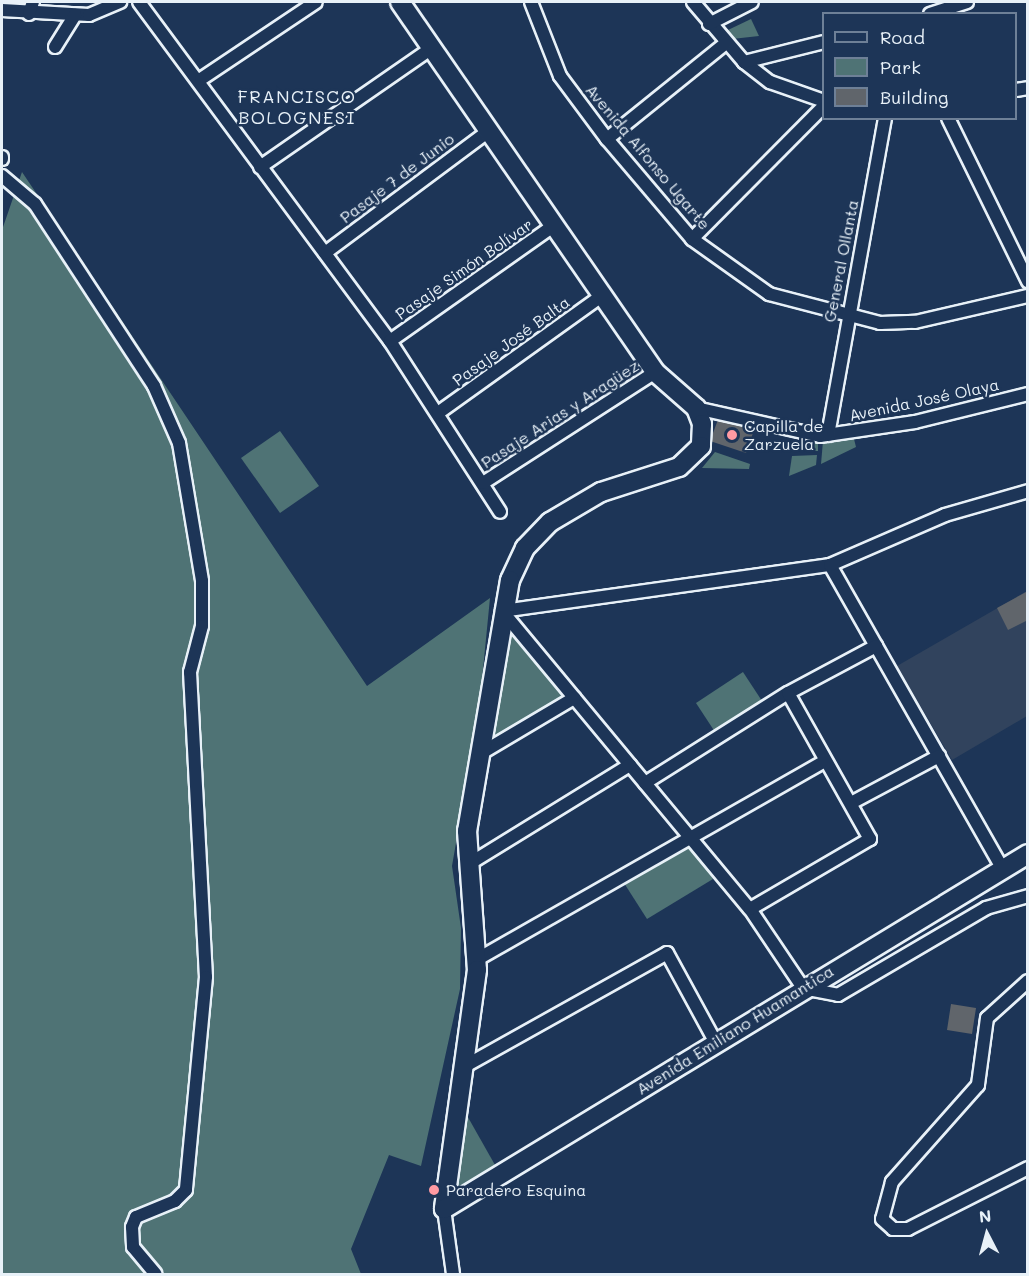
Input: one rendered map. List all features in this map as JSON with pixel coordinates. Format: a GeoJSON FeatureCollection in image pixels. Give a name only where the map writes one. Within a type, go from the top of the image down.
{"type":"FeatureCollection","features":[{"type":"Feature","properties":{"kind":"street"},"geometry":{"type":"LineString","coordinates":[[2,10],[31,8],[89,15],[120,2]]}},
{"type":"Feature","properties":{"kind":"street"},"geometry":{"type":"LineString","coordinates":[[139,2],[201,79],[260,167],[390,341],[500,512]]}},
{"type":"Feature","properties":{"kind":"street"},"geometry":{"type":"LineString","coordinates":[[201,79],[316,2]]}},
{"type":"Feature","properties":{"kind":"street"},"geometry":{"type":"LineString","coordinates":[[400,2],[556,224],[656,372],[696,408],[701,446],[687,462],[601,492],[550,522],[517,561],[502,611],[489,717],[478,755],[466,831],[476,960],[467,1065],[444,1209],[446,1241],[453,1275]]}},
{"type":"Feature","properties":{"kind":"street","name":"Avenida Alfonso Ugarte"},"geometry":{"type":"LineString","coordinates":[[531,2],[560,76],[607,139],[692,239],[769,294],[847,318],[915,322],[1028,296]]}},
{"type":"Feature","properties":{"kind":"street"},"geometry":{"type":"LineString","coordinates":[[693,2],[744,62],[771,82],[822,100]]}},
{"type":"Feature","properties":{"kind":"street"},"geometry":{"type":"LineString","coordinates":[[710,24],[752,2]]}},
{"type":"Feature","properties":{"kind":"street"},"geometry":{"type":"LineString","coordinates":[[936,12],[967,2]]}},
{"type":"Feature","properties":{"kind":"street"},"geometry":{"type":"LineString","coordinates":[[55,47],[75,15]]}},
{"type":"Feature","properties":{"kind":"street"},"geometry":{"type":"LineString","coordinates":[[744,62],[822,42]]}},
{"type":"Feature","properties":{"kind":"street"},"geometry":{"type":"LineString","coordinates":[[607,139],[726,43]]}},
{"type":"Feature","properties":{"kind":"street"},"geometry":{"type":"LineString","coordinates":[[260,167],[432,48]]}},
{"type":"Feature","properties":{"kind":"street"},"geometry":{"type":"LineString","coordinates":[[692,239],[822,108]]}},
{"type":"Feature","properties":{"kind":"street","name":"General Ollanta"},"geometry":{"type":"LineString","coordinates":[[828,435],[830,410],[885,120]]}},
{"type":"Feature","properties":{"kind":"street"},"geometry":{"type":"LineString","coordinates":[[949,120],[1028,281]]}},
{"type":"Feature","properties":{"kind":"street","name":"Pasaje 7 de Junio"},"geometry":{"type":"LineString","coordinates":[[324,253],[490,130]]}},
{"type":"Feature","properties":{"kind":"street"},"geometry":{"type":"LineString","coordinates":[[2,176],[35,204],[154,386],[179,443],[202,581],[202,626],[190,672],[206,977],[186,1190],[175,1201],[136,1217],[132,1227],[133,1247],[156,1275]]}},
{"type":"Feature","properties":{"kind":"street","name":"Pasaje Simón Bolívar"},"geometry":{"type":"LineString","coordinates":[[390,341],[556,224]]}},
{"type":"Feature","properties":{"kind":"street","name":"Pasaje José Balta"},"geometry":{"type":"LineString","coordinates":[[438,413],[603,295]]}},
{"type":"Feature","properties":{"kind":"street","name":"Pasaje Arias y Aragüez"},"geometry":{"type":"LineString","coordinates":[[483,483],[656,372]]}},
{"type":"Feature","properties":{"kind":"street","name":"Avenida José Olaya"},"geometry":{"type":"LineString","coordinates":[[696,408],[794,434],[828,435],[915,422],[1028,394]]}},
{"type":"Feature","properties":{"kind":"street"},"geometry":{"type":"LineString","coordinates":[[502,611],[830,565],[945,515],[1028,491]]}},
{"type":"Feature","properties":{"kind":"street"},"geometry":{"type":"LineString","coordinates":[[830,565],[1002,868]]}},
{"type":"Feature","properties":{"kind":"street"},"geometry":{"type":"LineString","coordinates":[[502,611],[750,909],[803,988],[838,994],[986,908],[1028,896]]}},
{"type":"Feature","properties":{"kind":"street"},"geometry":{"type":"LineString","coordinates":[[645,783],[788,693],[876,646]]}},
{"type":"Feature","properties":{"kind":"street"},"geometry":{"type":"LineString","coordinates":[[750,909],[870,839],[788,693]]}},
{"type":"Feature","properties":{"kind":"street"},"geometry":{"type":"LineString","coordinates":[[478,755],[574,698]]}},
{"type":"Feature","properties":{"kind":"street"},"geometry":{"type":"LineString","coordinates":[[851,803],[939,756]]}},
{"type":"Feature","properties":{"kind":"street"},"geometry":{"type":"LineString","coordinates":[[476,960],[693,841],[825,761]]}},
{"type":"Feature","properties":{"kind":"street"},"geometry":{"type":"LineString","coordinates":[[469,864],[630,765]]}},
{"type":"Feature","properties":{"kind":"street","name":"Avenida Emiliano Huamantica"},"geometry":{"type":"LineString","coordinates":[[444,1209],[715,1041],[1028,854]]}},
{"type":"Feature","properties":{"kind":"street"},"geometry":{"type":"LineString","coordinates":[[467,1065],[667,953],[715,1041]]}},
{"type":"Feature","properties":{"kind":"street"},"geometry":{"type":"LineString","coordinates":[[1028,981],[987,1018],[978,1085],[892,1182],[882,1219],[893,1229],[908,1229],[1028,1168]]}},
{"type":"Feature","properties":{"kind":"street"},"geometry":{"type":"LineString","coordinates":[[446,1241],[462,1275]]}},
{"type":"Feature","properties":{"kind":"shaded area"},"geometry":{"type":"Polygon","coordinates":[[[1027,591],[1027,716],[952,760],[897,666],[1027,591]]]}},
{"type":"Feature","properties":{"kind":"green space"},"geometry":{"type":"Polygon","coordinates":[[[751,19],[759,36],[732,39],[728,30],[751,19]]]}},
{"type":"Feature","properties":{"kind":"green space"},"geometry":{"type":"Polygon","coordinates":[[[22,172],[367,686],[490,598],[479,710],[452,866],[461,928],[460,989],[421,1166],[389,1155],[351,1249],[361,1274],[2,1274],[2,230],[22,172]]]}},
{"type":"Feature","properties":{"kind":"green space"},"geometry":{"type":"Polygon","coordinates":[[[280,431],[319,486],[280,513],[241,458],[280,431]]]}},
{"type":"Feature","properties":{"kind":"green space"},"geometry":{"type":"Polygon","coordinates":[[[854,439],[856,447],[821,464],[823,441],[854,439]]]}},
{"type":"Feature","properties":{"kind":"green space"},"geometry":{"type":"Polygon","coordinates":[[[789,441],[818,442],[818,451],[791,451],[789,441]]]}},
{"type":"Feature","properties":{"kind":"green space"},"geometry":{"type":"Polygon","coordinates":[[[715,452],[750,464],[749,469],[702,468],[715,452]]]}},
{"type":"Feature","properties":{"kind":"green space"},"geometry":{"type":"Polygon","coordinates":[[[817,455],[816,465],[789,476],[792,456],[817,455]]]}},
{"type":"Feature","properties":{"kind":"green space"},"geometry":{"type":"Polygon","coordinates":[[[502,611],[574,698],[478,755],[502,611]]]}},
{"type":"Feature","properties":{"kind":"green space"},"geometry":{"type":"Polygon","coordinates":[[[743,672],[762,701],[715,732],[696,703],[743,672]]]}},
{"type":"Feature","properties":{"kind":"green space"},"geometry":{"type":"Polygon","coordinates":[[[693,841],[713,879],[647,919],[624,883],[693,841]]]}},
{"type":"Feature","properties":{"kind":"green space"},"geometry":{"type":"Polygon","coordinates":[[[465,1112],[495,1165],[453,1196],[465,1112]]]}},
{"type":"Feature","properties":{"kind":"building","name":"Capilla de Zarzuela"},"geometry":{"type":"Polygon","coordinates":[[[719,417],[754,430],[746,453],[710,441],[719,417]]]}},
{"type":"Feature","properties":{"kind":"building"},"geometry":{"type":"Polygon","coordinates":[[[1028,591],[1028,620],[1008,630],[997,608],[1028,591]]]}},
{"type":"Feature","properties":{"kind":"building"},"geometry":{"type":"Polygon","coordinates":[[[951,1004],[976,1008],[972,1034],[947,1030],[951,1004]]]}},
{"type":"Feature","properties":{"kind":"place","name":"Capilla de Zarzuela"},"geometry":{"type":"Point","coordinates":[732,435]}},
{"type":"Feature","properties":{"kind":"place","name":"Paradero Esquina"},"geometry":{"type":"Point","coordinates":[434,1190]}},
{"type":"Feature","properties":{"kind":"district","name":"FRANCISCO BOLOGNESI"},"geometry":{"type":"Point","coordinates":[297,107]}}]}
